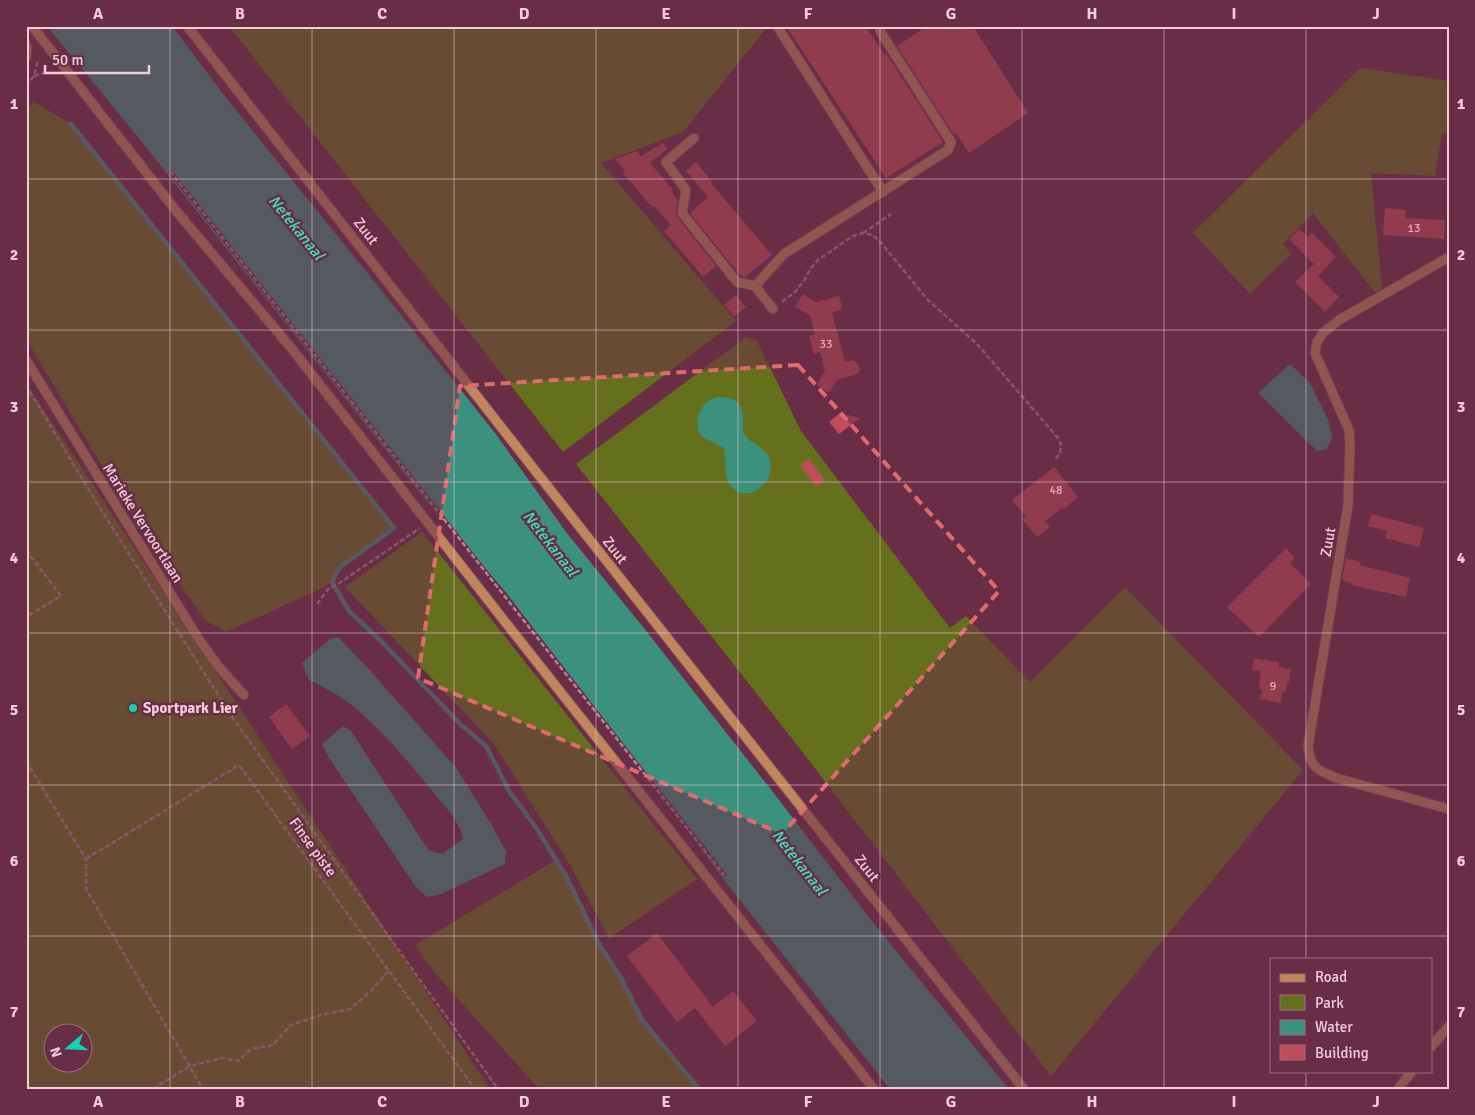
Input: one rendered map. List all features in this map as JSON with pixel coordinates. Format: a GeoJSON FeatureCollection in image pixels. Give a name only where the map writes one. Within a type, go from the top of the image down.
{"type":"FeatureCollection","features":[{"type":"Feature","properties":{"kind":"street"},"geometry":{"type":"LineString","coordinates":[[32,26],[177,212],[292,349],[874,1089]]}},
{"type":"Feature","properties":{"kind":"street","name":"Zuut"},"geometry":{"type":"LineString","coordinates":[[188,26],[540,478],[1024,1089]]}},
{"type":"Feature","properties":{"kind":"street"},"geometry":{"type":"LineString","coordinates":[[777,26],[883,192]]}},
{"type":"Feature","properties":{"kind":"street"},"geometry":{"type":"LineString","coordinates":[[754,286],[784,254],[948,150],[951,142],[880,31]]}},
{"type":"Feature","properties":{"kind":"street"},"geometry":{"type":"LineString","coordinates":[[26,44],[28,49],[26,57]]}},
{"type":"Feature","properties":{"kind":"street"},"geometry":{"type":"LineString","coordinates":[[694,138],[666,162],[686,190],[682,213],[737,282],[754,286],[773,309]]}},
{"type":"Feature","properties":{"kind":"street","name":"Zuut"},"geometry":{"type":"LineString","coordinates":[[1449,257],[1339,320],[1323,333],[1317,342],[1315,353],[1318,363],[1349,430],[1350,461],[1348,505],[1308,746],[1313,765],[1322,772],[1336,778],[1449,809]]}},
{"type":"Feature","properties":{"kind":"street","name":"Marieke Vervoortlaan"},"geometry":{"type":"LineString","coordinates":[[26,360],[198,638],[218,666],[244,694]]}},
{"type":"Feature","properties":{"kind":"street"},"geometry":{"type":"LineString","coordinates":[[1432,1047],[1449,1026]]}},
{"type":"Feature","properties":{"kind":"street"},"geometry":{"type":"LineString","coordinates":[[1398,1089],[1411,1072]]}},
{"type":"Feature","properties":{"kind":"path"},"geometry":{"type":"LineString","coordinates":[[34,76],[44,73],[55,73],[73,78]]}},
{"type":"Feature","properties":{"kind":"path"},"geometry":{"type":"LineString","coordinates":[[170,171],[724,875]]}},
{"type":"Feature","properties":{"kind":"path"},"geometry":{"type":"LineString","coordinates":[[773,309],[796,291],[818,260],[853,236],[863,233],[891,214]]}},
{"type":"Feature","properties":{"kind":"path"},"geometry":{"type":"LineString","coordinates":[[863,233],[873,235],[882,244],[928,300],[976,344],[1058,438],[1061,445],[1060,454],[1054,460]]}},
{"type":"Feature","properties":{"kind":"path"},"geometry":{"type":"LineString","coordinates":[[26,386],[95,500],[232,717],[498,1089]]}},
{"type":"Feature","properties":{"kind":"path"},"geometry":{"type":"LineString","coordinates":[[317,604],[329,588],[338,584],[427,523]]}},
{"type":"Feature","properties":{"kind":"path"},"geometry":{"type":"LineString","coordinates":[[26,550],[61,596],[26,617]]}},
{"type":"Feature","properties":{"kind":"path"},"geometry":{"type":"LineString","coordinates":[[232,717],[241,706],[244,694]]}},
{"type":"Feature","properties":{"kind":"path"},"geometry":{"type":"LineString","coordinates":[[26,761],[86,859],[86,889],[203,1089]]}},
{"type":"Feature","properties":{"kind":"path","name":"Finse piste"},"geometry":{"type":"LineString","coordinates":[[86,859],[239,764],[475,1089]]}},
{"type":"Feature","properties":{"kind":"path"},"geometry":{"type":"LineString","coordinates":[[153,1089],[190,1066],[222,1058],[238,1061],[251,1049],[273,1044],[291,1025],[321,1015],[350,1009],[371,991],[389,970]]}},
{"type":"Feature","properties":{"kind":"highlighted area"},"geometry":{"type":"Polygon","coordinates":[[[798,365],[999,591],[782,834],[418,678],[460,386],[798,365]]]}},
{"type":"Feature","properties":{"kind":"green space"},"geometry":{"type":"Polygon","coordinates":[[[229,26],[768,26],[683,132],[601,163],[736,321],[563,452],[229,26]]]}},
{"type":"Feature","properties":{"kind":"green space"},"geometry":{"type":"Polygon","coordinates":[[[1360,68],[1449,81],[1449,134],[1442,133],[1435,176],[1371,173],[1382,288],[1376,294],[1313,213],[1283,244],[1291,254],[1250,294],[1193,233],[1360,68]]]}},
{"type":"Feature","properties":{"kind":"green space"},"geometry":{"type":"Polygon","coordinates":[[[34,102],[71,124],[394,528],[339,568],[332,582],[226,632],[204,619],[114,486],[26,339],[26,111],[34,102]]]}},
{"type":"Feature","properties":{"kind":"green space"},"geometry":{"type":"Polygon","coordinates":[[[746,337],[757,341],[801,431],[950,628],[966,616],[1030,682],[1125,587],[1303,770],[1051,1076],[804,754],[576,464],[746,337]]]}},
{"type":"Feature","properties":{"kind":"green space","name":"Sportpark Lier"},"geometry":{"type":"Polygon","coordinates":[[[26,383],[490,1089],[26,1089],[26,383]]]}},
{"type":"Feature","properties":{"kind":"green space"},"geometry":{"type":"Polygon","coordinates":[[[422,532],[697,879],[609,938],[569,863],[494,744],[345,587],[422,532]]]}},
{"type":"Feature","properties":{"kind":"green space"},"geometry":{"type":"Polygon","coordinates":[[[556,860],[567,878],[599,944],[622,980],[642,1020],[699,1089],[539,1089],[435,973],[415,945],[556,860]]]}},
{"type":"Feature","properties":{"kind":"water","name":"Netekanaal"},"geometry":{"type":"Polygon","coordinates":[[[47,26],[172,26],[224,95],[495,433],[566,532],[769,787],[875,925],[1009,1089],[890,1089],[734,893],[635,759],[504,590],[419,492],[142,142],[47,26]]]}},
{"type":"Feature","properties":{"kind":"water"},"geometry":{"type":"Polygon","coordinates":[[[1290,364],[1310,383],[1328,419],[1332,438],[1327,449],[1317,451],[1258,393],[1290,364]]]}},
{"type":"Feature","properties":{"kind":"water"},"geometry":{"type":"Polygon","coordinates":[[[716,397],[728,398],[737,402],[742,410],[744,434],[766,452],[770,461],[771,469],[764,484],[758,490],[751,493],[736,491],[730,485],[726,472],[724,448],[702,437],[698,430],[697,418],[705,403],[716,397]]]}},
{"type":"Feature","properties":{"kind":"water"},"geometry":{"type":"Polygon","coordinates":[[[338,637],[457,769],[506,851],[505,864],[441,894],[427,897],[416,887],[329,758],[322,744],[343,726],[351,731],[429,851],[442,854],[463,839],[461,831],[453,816],[377,728],[344,700],[309,680],[302,663],[330,639],[338,637]]]}},
{"type":"Feature","properties":{"kind":"pier"},"geometry":{"type":"Polygon","coordinates":[[[171,169],[727,875],[724,877],[502,592],[468,552],[168,172],[171,169]]]}},
{"type":"Feature","properties":{"kind":"building"},"geometry":{"type":"Polygon","coordinates":[[[786,26],[865,26],[884,54],[886,53],[943,142],[886,178],[786,26]]]}},
{"type":"Feature","properties":{"kind":"building"},"geometry":{"type":"Polygon","coordinates":[[[927,26],[973,26],[1028,113],[969,153],[956,133],[954,135],[897,46],[927,26]]]}},
{"type":"Feature","properties":{"kind":"building"},"geometry":{"type":"Polygon","coordinates":[[[663,143],[667,149],[650,163],[673,190],[671,191],[678,200],[677,217],[716,266],[703,277],[664,231],[671,225],[654,206],[652,207],[623,173],[625,171],[615,159],[637,151],[641,156],[663,143]]]}},
{"type":"Feature","properties":{"kind":"building"},"geometry":{"type":"Polygon","coordinates":[[[696,162],[711,183],[772,255],[745,277],[742,277],[690,213],[708,197],[686,171],[696,162]]]}},
{"type":"Feature","properties":{"kind":"building"},"geometry":{"type":"Polygon","coordinates":[[[1385,208],[1406,210],[1405,218],[1445,220],[1444,239],[1383,235],[1385,208]]]}},
{"type":"Feature","properties":{"kind":"building"},"geometry":{"type":"Polygon","coordinates":[[[1299,229],[1308,237],[1312,233],[1336,257],[1318,276],[1339,297],[1325,312],[1295,282],[1314,264],[1289,239],[1299,229]]]}},
{"type":"Feature","properties":{"kind":"building"},"geometry":{"type":"Polygon","coordinates":[[[803,294],[816,302],[839,296],[842,306],[840,310],[832,312],[845,362],[853,360],[857,363],[860,370],[857,374],[837,380],[829,393],[817,385],[825,371],[820,352],[814,354],[809,336],[815,334],[810,315],[795,307],[803,294]]]}},
{"type":"Feature","properties":{"kind":"building"},"geometry":{"type":"Polygon","coordinates":[[[736,295],[746,307],[734,317],[724,305],[736,295]]]}},
{"type":"Feature","properties":{"kind":"building"},"geometry":{"type":"Polygon","coordinates":[[[840,413],[860,418],[839,434],[829,422],[840,413]]]}},
{"type":"Feature","properties":{"kind":"building"},"geometry":{"type":"Polygon","coordinates":[[[809,459],[825,480],[816,486],[800,465],[809,459]]]}},
{"type":"Feature","properties":{"kind":"building"},"geometry":{"type":"Polygon","coordinates":[[[1054,467],[1078,497],[1063,510],[1062,508],[1045,521],[1050,527],[1037,537],[1022,519],[1026,517],[1012,500],[1054,467]]]}},
{"type":"Feature","properties":{"kind":"building"},"geometry":{"type":"Polygon","coordinates":[[[1371,514],[1424,528],[1419,547],[1385,538],[1387,531],[1368,526],[1371,514]]]}},
{"type":"Feature","properties":{"kind":"building"},"geometry":{"type":"Polygon","coordinates":[[[1286,548],[1295,558],[1290,563],[1311,584],[1259,637],[1227,607],[1286,548]]]}},
{"type":"Feature","properties":{"kind":"building"},"geometry":{"type":"Polygon","coordinates":[[[1346,558],[1361,562],[1360,565],[1410,578],[1406,597],[1351,585],[1351,583],[1342,580],[1346,558]]]}},
{"type":"Feature","properties":{"kind":"building"},"geometry":{"type":"Polygon","coordinates":[[[1254,658],[1279,662],[1279,667],[1291,669],[1289,683],[1287,683],[1285,693],[1282,692],[1281,703],[1260,699],[1262,689],[1259,689],[1261,671],[1252,670],[1254,658]]]}},
{"type":"Feature","properties":{"kind":"building"},"geometry":{"type":"Polygon","coordinates":[[[286,704],[310,736],[292,749],[269,717],[286,704]]]}},
{"type":"Feature","properties":{"kind":"building"},"geometry":{"type":"Polygon","coordinates":[[[657,933],[713,1007],[733,991],[757,1021],[725,1046],[695,1008],[677,1022],[627,956],[657,933]]]}},
{"type":"Feature","properties":{"kind":"waterway"},"geometry":{"type":"LineString","coordinates":[[71,124],[394,528],[339,568],[332,582],[349,611],[381,641],[461,725],[486,746],[509,791],[537,829],[567,878],[599,944],[622,980],[642,1020],[699,1089]]}},
{"type":"Feature","properties":{"kind":"place","name":"Sportpark Lier"},"geometry":{"type":"Point","coordinates":[133,708]}}]}
